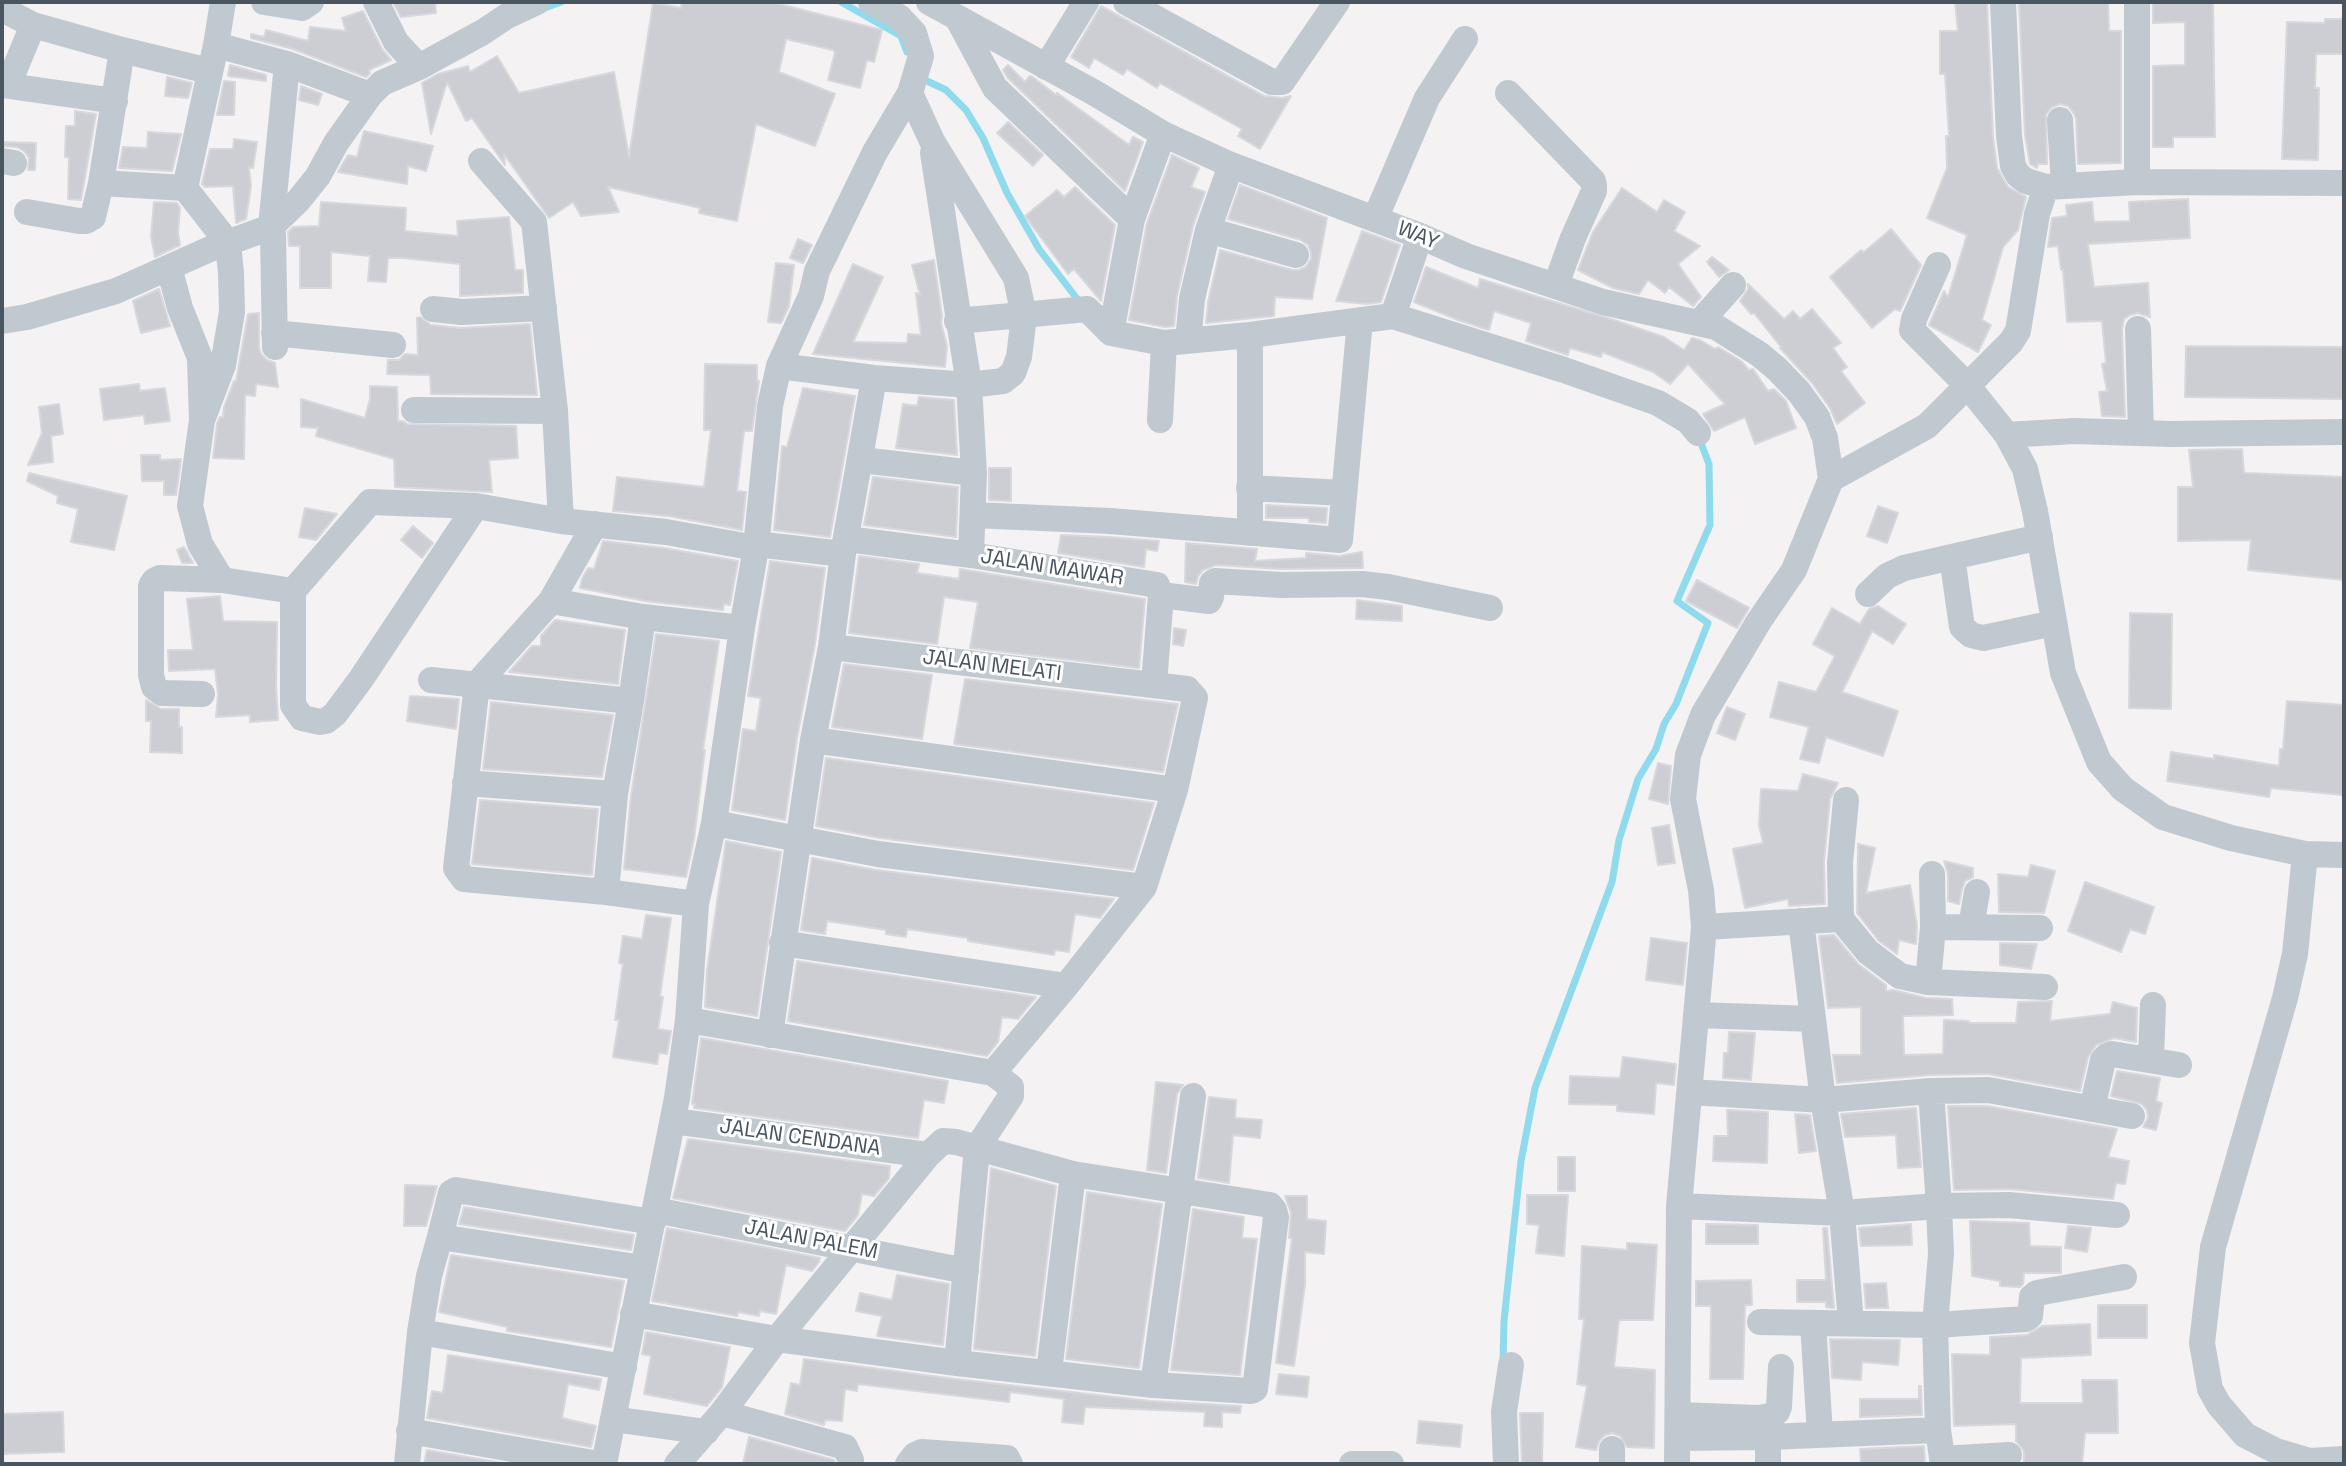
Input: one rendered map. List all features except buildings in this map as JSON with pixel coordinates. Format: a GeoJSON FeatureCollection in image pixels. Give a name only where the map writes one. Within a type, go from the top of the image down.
{"type":"FeatureCollection","features":[{"type":"Feature","properties":{"kind":"street"},"geometry":{"type":"LineString","coordinates":[[202,420],[223,365],[232,312],[230,259],[185,188],[223,2]]}},
{"type":"Feature","properties":{"kind":"street"},"geometry":{"type":"LineString","coordinates":[[264,2],[302,8],[311,2]]}},
{"type":"Feature","properties":{"kind":"street"},"geometry":{"type":"LineString","coordinates":[[376,2],[396,42],[419,67]]}},
{"type":"Feature","properties":{"kind":"street"},"geometry":{"type":"LineString","coordinates":[[230,259],[272,240],[318,176],[336,143],[370,95],[382,83],[419,67],[483,32],[506,16],[537,2]]}},
{"type":"Feature","properties":{"kind":"street"},"geometry":{"type":"LineString","coordinates":[[604,1464],[673,1121],[688,1020],[696,904],[714,823],[756,546],[770,406],[779,366],[811,296],[817,271],[875,152],[910,93],[920,56],[914,33],[899,17],[871,2]]}},
{"type":"Feature","properties":{"kind":"street","name":"WAY"},"geometry":{"type":"LineString","coordinates":[[929,2],[1093,92],[1163,134],[1231,165],[1466,256],[1603,302],[1716,327],[1759,354],[1799,392],[1817,417],[1825,438],[1831,479]]}},
{"type":"Feature","properties":{"kind":"street"},"geometry":{"type":"LineString","coordinates":[[1046,67],[1086,2]]}},
{"type":"Feature","properties":{"kind":"street"},"geometry":{"type":"LineString","coordinates":[[1126,2],[1272,82],[1282,82],[1337,2]]}},
{"type":"Feature","properties":{"kind":"street"},"geometry":{"type":"LineString","coordinates":[[2003,2],[2008,135],[2013,166],[2018,175],[2026,181],[2055,187],[2137,182],[2344,183]]}},
{"type":"Feature","properties":{"kind":"street"},"geometry":{"type":"LineString","coordinates":[[2137,2],[2137,182]]}},
{"type":"Feature","properties":{"kind":"street"},"geometry":{"type":"LineString","coordinates":[[2,6],[33,25],[209,71]]}},
{"type":"Feature","properties":{"kind":"street"},"geometry":{"type":"LineString","coordinates":[[957,17],[995,88],[1132,219]]}},
{"type":"Feature","properties":{"kind":"street"},"geometry":{"type":"LineString","coordinates":[[33,25],[5,85],[115,101]]}},
{"type":"Feature","properties":{"kind":"street"},"geometry":{"type":"LineString","coordinates":[[1375,219],[1427,98],[1465,39]]}},
{"type":"Feature","properties":{"kind":"street"},"geometry":{"type":"LineString","coordinates":[[216,45],[287,64],[370,95]]}},
{"type":"Feature","properties":{"kind":"street"},"geometry":{"type":"LineString","coordinates":[[27,212],[86,221],[93,217],[122,50]]}},
{"type":"Feature","properties":{"kind":"street"},"geometry":{"type":"LineString","coordinates":[[287,64],[272,240],[274,340],[393,345]]}},
{"type":"Feature","properties":{"kind":"street"},"geometry":{"type":"LineString","coordinates":[[779,366],[874,379],[969,385],[1003,381],[1013,373],[1019,357],[1024,316],[1016,278],[932,141],[910,93]]}},
{"type":"Feature","properties":{"kind":"street"},"geometry":{"type":"LineString","coordinates":[[1508,93],[1593,181],[1594,191],[1556,285]]}},
{"type":"Feature","properties":{"kind":"street"},"geometry":{"type":"LineString","coordinates":[[1677,1464],[1678,1206],[1704,927],[1701,890],[1683,799],[1688,755],[1703,715],[1759,621],[1794,570],[1831,479],[1927,426],[2011,342],[2018,331],[2037,214],[2055,187],[2060,120]]}},
{"type":"Feature","properties":{"kind":"street"},"geometry":{"type":"LineString","coordinates":[[1111,332],[1132,219],[1163,134]]}},
{"type":"Feature","properties":{"kind":"street"},"geometry":{"type":"LineString","coordinates":[[932,141],[957,321],[969,385],[974,472],[971,555]]}},
{"type":"Feature","properties":{"kind":"street"},"geometry":{"type":"LineString","coordinates":[[481,161],[534,222],[555,411],[562,521]]}},
{"type":"Feature","properties":{"kind":"street"},"geometry":{"type":"LineString","coordinates":[[1160,420],[1176,342],[1192,299],[1208,230],[1231,165]]}},
{"type":"Feature","properties":{"kind":"street"},"geometry":{"type":"LineString","coordinates":[[101,183],[185,188]]}},
{"type":"Feature","properties":{"kind":"street"},"geometry":{"type":"LineString","coordinates":[[1208,230],[1296,255]]}},
{"type":"Feature","properties":{"kind":"street"},"geometry":{"type":"LineString","coordinates":[[1393,316],[1420,236]]}},
{"type":"Feature","properties":{"kind":"street"},"geometry":{"type":"LineString","coordinates":[[2,321],[27,317],[116,292],[172,271],[210,249],[230,259]]}},
{"type":"Feature","properties":{"kind":"street"},"geometry":{"type":"LineString","coordinates":[[1938,265],[1914,319],[1912,330],[1967,384],[2007,435],[2025,469],[2040,537],[2063,673],[2098,762],[2123,789],[2163,817],[2231,838],[2305,855],[2344,855]]}},
{"type":"Feature","properties":{"kind":"street"},"geometry":{"type":"LineString","coordinates":[[172,271],[180,308],[200,358],[202,420],[190,506],[200,544],[222,580]]}},
{"type":"Feature","properties":{"kind":"street"},"geometry":{"type":"LineString","coordinates":[[1700,322],[1733,285]]}},
{"type":"Feature","properties":{"kind":"street"},"geometry":{"type":"LineString","coordinates":[[433,309],[462,312],[544,308]]}},
{"type":"Feature","properties":{"kind":"street"},"geometry":{"type":"LineString","coordinates":[[957,321],[1087,309],[1111,332],[1176,342],[1393,316],[1564,370],[1658,404],[1688,421],[1698,433]]}},
{"type":"Feature","properties":{"kind":"street"},"geometry":{"type":"LineString","coordinates":[[973,515],[1110,522],[1340,540],[1360,320]]}},
{"type":"Feature","properties":{"kind":"street"},"geometry":{"type":"LineString","coordinates":[[2137,329],[2141,433]]}},
{"type":"Feature","properties":{"kind":"street"},"geometry":{"type":"LineString","coordinates":[[1250,335],[1250,533]]}},
{"type":"Feature","properties":{"kind":"street"},"geometry":{"type":"LineString","coordinates":[[770,1035],[813,740],[831,647],[874,379]]}},
{"type":"Feature","properties":{"kind":"street"},"geometry":{"type":"LineString","coordinates":[[414,410],[555,411]]}},
{"type":"Feature","properties":{"kind":"street"},"geometry":{"type":"LineString","coordinates":[[2007,435],[2074,431],[2344,432]]}},
{"type":"Feature","properties":{"kind":"street"},"geometry":{"type":"LineString","coordinates":[[860,460],[974,472]]}},
{"type":"Feature","properties":{"kind":"street"},"geometry":{"type":"LineString","coordinates":[[1249,488],[1344,493]]}},
{"type":"Feature","properties":{"kind":"street","name":"JALAN MAWAR"},"geometry":{"type":"LineString","coordinates":[[293,591],[370,502],[476,506],[562,521],[666,532],[756,546],[845,547],[971,555],[1155,584],[1161,595]]}},
{"type":"Feature","properties":{"kind":"street"},"geometry":{"type":"LineString","coordinates":[[202,694],[162,693],[154,687],[151,676],[151,586],[154,581],[160,578],[222,580],[293,591],[294,708],[305,720],[324,722],[335,713],[361,679],[476,506]]}},
{"type":"Feature","properties":{"kind":"street"},"geometry":{"type":"LineString","coordinates":[[595,524],[551,601],[477,684],[456,868],[464,879],[606,891],[696,904]]}},
{"type":"Feature","properties":{"kind":"street"},"geometry":{"type":"LineString","coordinates":[[1868,594],[1887,576],[1904,568],[2040,537]]}},
{"type":"Feature","properties":{"kind":"street"},"geometry":{"type":"LineString","coordinates":[[1952,557],[1962,627],[1971,635],[1983,638],[2054,623]]}},
{"type":"Feature","properties":{"kind":"street"},"geometry":{"type":"LineString","coordinates":[[1154,684],[1161,595],[1209,601],[1215,580],[1281,585],[1376,584],[1490,608]]}},
{"type":"Feature","properties":{"kind":"street"},"geometry":{"type":"LineString","coordinates":[[551,601],[643,617],[742,628]]}},
{"type":"Feature","properties":{"kind":"street"},"geometry":{"type":"LineString","coordinates":[[606,891],[615,794],[643,617]]}},
{"type":"Feature","properties":{"kind":"street","name":"JALAN MELATI"},"geometry":{"type":"LineString","coordinates":[[831,647],[1187,689],[1195,698],[1175,790]]}},
{"type":"Feature","properties":{"kind":"street"},"geometry":{"type":"LineString","coordinates":[[431,680],[631,701]]}},
{"type":"Feature","properties":{"kind":"street"},"geometry":{"type":"LineString","coordinates":[[813,740],[1175,790],[1144,887],[993,1073]]}},
{"type":"Feature","properties":{"kind":"street"},"geometry":{"type":"LineString","coordinates":[[465,783],[615,794]]}},
{"type":"Feature","properties":{"kind":"street"},"geometry":{"type":"LineString","coordinates":[[1846,800],[1840,863],[1842,919],[1868,952],[1900,976],[1928,982],[2045,987]]}},
{"type":"Feature","properties":{"kind":"street"},"geometry":{"type":"LineString","coordinates":[[714,823],[878,854],[1144,887]]}},
{"type":"Feature","properties":{"kind":"street"},"geometry":{"type":"LineString","coordinates":[[2305,855],[2295,954],[2285,998],[2213,1247],[2203,1343],[2210,1389],[2219,1405],[2245,1435],[2276,1451],[2309,1461],[2344,1459]]}},
{"type":"Feature","properties":{"kind":"street"},"geometry":{"type":"LineString","coordinates":[[1928,982],[1933,927],[1933,874]]}},
{"type":"Feature","properties":{"kind":"street"},"geometry":{"type":"LineString","coordinates":[[1971,927],[1977,892]]}},
{"type":"Feature","properties":{"kind":"street"},"geometry":{"type":"LineString","coordinates":[[1704,927],[1842,919]]}},
{"type":"Feature","properties":{"kind":"street"},"geometry":{"type":"LineString","coordinates":[[1801,921],[1823,1100],[1842,1213],[1851,1323]]}},
{"type":"Feature","properties":{"kind":"street"},"geometry":{"type":"LineString","coordinates":[[1933,927],[2040,928]]}},
{"type":"Feature","properties":{"kind":"street"},"geometry":{"type":"LineString","coordinates":[[782,943],[1066,986]]}},
{"type":"Feature","properties":{"kind":"street"},"geometry":{"type":"LineString","coordinates":[[2151,1059],[2153,1005]]}},
{"type":"Feature","properties":{"kind":"street"},"geometry":{"type":"LineString","coordinates":[[1696,1015],[1814,1019]]}},
{"type":"Feature","properties":{"kind":"street"},"geometry":{"type":"LineString","coordinates":[[688,1020],[993,1073],[1011,1087],[1011,1096],[977,1148],[957,1363]]}},
{"type":"Feature","properties":{"kind":"street"},"geometry":{"type":"LineString","coordinates":[[2092,1109],[2103,1060],[2107,1056],[2112,1054],[2179,1065]]}},
{"type":"Feature","properties":{"kind":"street"},"geometry":{"type":"LineString","coordinates":[[1690,1092],[1823,1100],[1931,1091],[1988,1090],[2132,1116]]}},
{"type":"Feature","properties":{"kind":"street"},"geometry":{"type":"LineString","coordinates":[[1931,1091],[1941,1254],[1935,1325],[1938,1430],[1943,1462],[2009,1455]]}},
{"type":"Feature","properties":{"kind":"street"},"geometry":{"type":"LineString","coordinates":[[1153,1385],[1193,1096]]}},
{"type":"Feature","properties":{"kind":"street","name":"JALAN CENDANA"},"geometry":{"type":"LineString","coordinates":[[673,1121],[928,1155]]}},
{"type":"Feature","properties":{"kind":"street"},"geometry":{"type":"LineString","coordinates":[[633,1314],[777,1339],[957,1363],[1153,1385],[1251,1391],[1255,1389],[1275,1210],[1270,1205],[1073,1174],[947,1140],[937,1144],[777,1339],[682,1464]]}},
{"type":"Feature","properties":{"kind":"street"},"geometry":{"type":"LineString","coordinates":[[1049,1372],[1073,1174]]}},
{"type":"Feature","properties":{"kind":"street","name":"JALAN PALEM"},"geometry":{"type":"LineString","coordinates":[[440,1237],[451,1193],[456,1190],[654,1216],[966,1271]]}},
{"type":"Feature","properties":{"kind":"street"},"geometry":{"type":"LineString","coordinates":[[1678,1206],[1842,1213],[1939,1206],[2009,1205],[2117,1215]]}},
{"type":"Feature","properties":{"kind":"street"},"geometry":{"type":"LineString","coordinates":[[407,1464],[420,1332],[429,1276],[440,1237],[643,1268]]}},
{"type":"Feature","properties":{"kind":"street"},"geometry":{"type":"LineString","coordinates":[[1759,1322],[1935,1325],[2026,1319],[2030,1316],[2032,1297],[2037,1293],[2124,1277]]}},
{"type":"Feature","properties":{"kind":"street"},"geometry":{"type":"LineString","coordinates":[[1813,1323],[1820,1434]]}},
{"type":"Feature","properties":{"kind":"street"},"geometry":{"type":"LineString","coordinates":[[420,1332],[624,1367]]}},
{"type":"Feature","properties":{"kind":"street"},"geometry":{"type":"LineString","coordinates":[[1506,1464],[1504,1412],[1511,1365]]}},
{"type":"Feature","properties":{"kind":"street"},"geometry":{"type":"LineString","coordinates":[[1678,1426],[1759,1418],[1777,1412],[1781,1367]]}},
{"type":"Feature","properties":{"kind":"street"},"geometry":{"type":"LineString","coordinates":[[613,1419],[714,1423],[845,1447],[850,1464]]}},
{"type":"Feature","properties":{"kind":"street"},"geometry":{"type":"LineString","coordinates":[[1678,1426],[1768,1437],[1938,1430]]}},
{"type":"Feature","properties":{"kind":"street"},"geometry":{"type":"LineString","coordinates":[[409,1431],[599,1464]]}},
{"type":"Feature","properties":{"kind":"street"},"geometry":{"type":"LineString","coordinates":[[1768,1437],[1768,1464]]}},
{"type":"Feature","properties":{"kind":"street"},"geometry":{"type":"LineString","coordinates":[[908,1464],[915,1455],[922,1452],[1007,1458],[1010,1464]]}},
{"type":"Feature","properties":{"kind":"street"},"geometry":{"type":"LineString","coordinates":[[1352,1464],[1391,1464]]}},
{"type":"Feature","properties":{"kind":"waterway"},"geometry":{"type":"LineString","coordinates":[[542,9],[561,2]]}},
{"type":"Feature","properties":{"kind":"waterway"},"geometry":{"type":"LineString","coordinates":[[841,2],[901,36],[907,52]]}},
{"type":"Feature","properties":{"kind":"waterway"},"geometry":{"type":"LineString","coordinates":[[927,81],[946,90],[966,110],[983,138],[1007,193],[1039,249],[1081,304]]}},
{"type":"Feature","properties":{"kind":"waterway"},"geometry":{"type":"LineString","coordinates":[[1503,1363],[1504,1321],[1521,1161],[1535,1088],[1612,882],[1619,840],[1638,779],[1656,749],[1664,724],[1676,704],[1708,623],[1677,601],[1710,525],[1709,464],[1699,438]]}}]}
